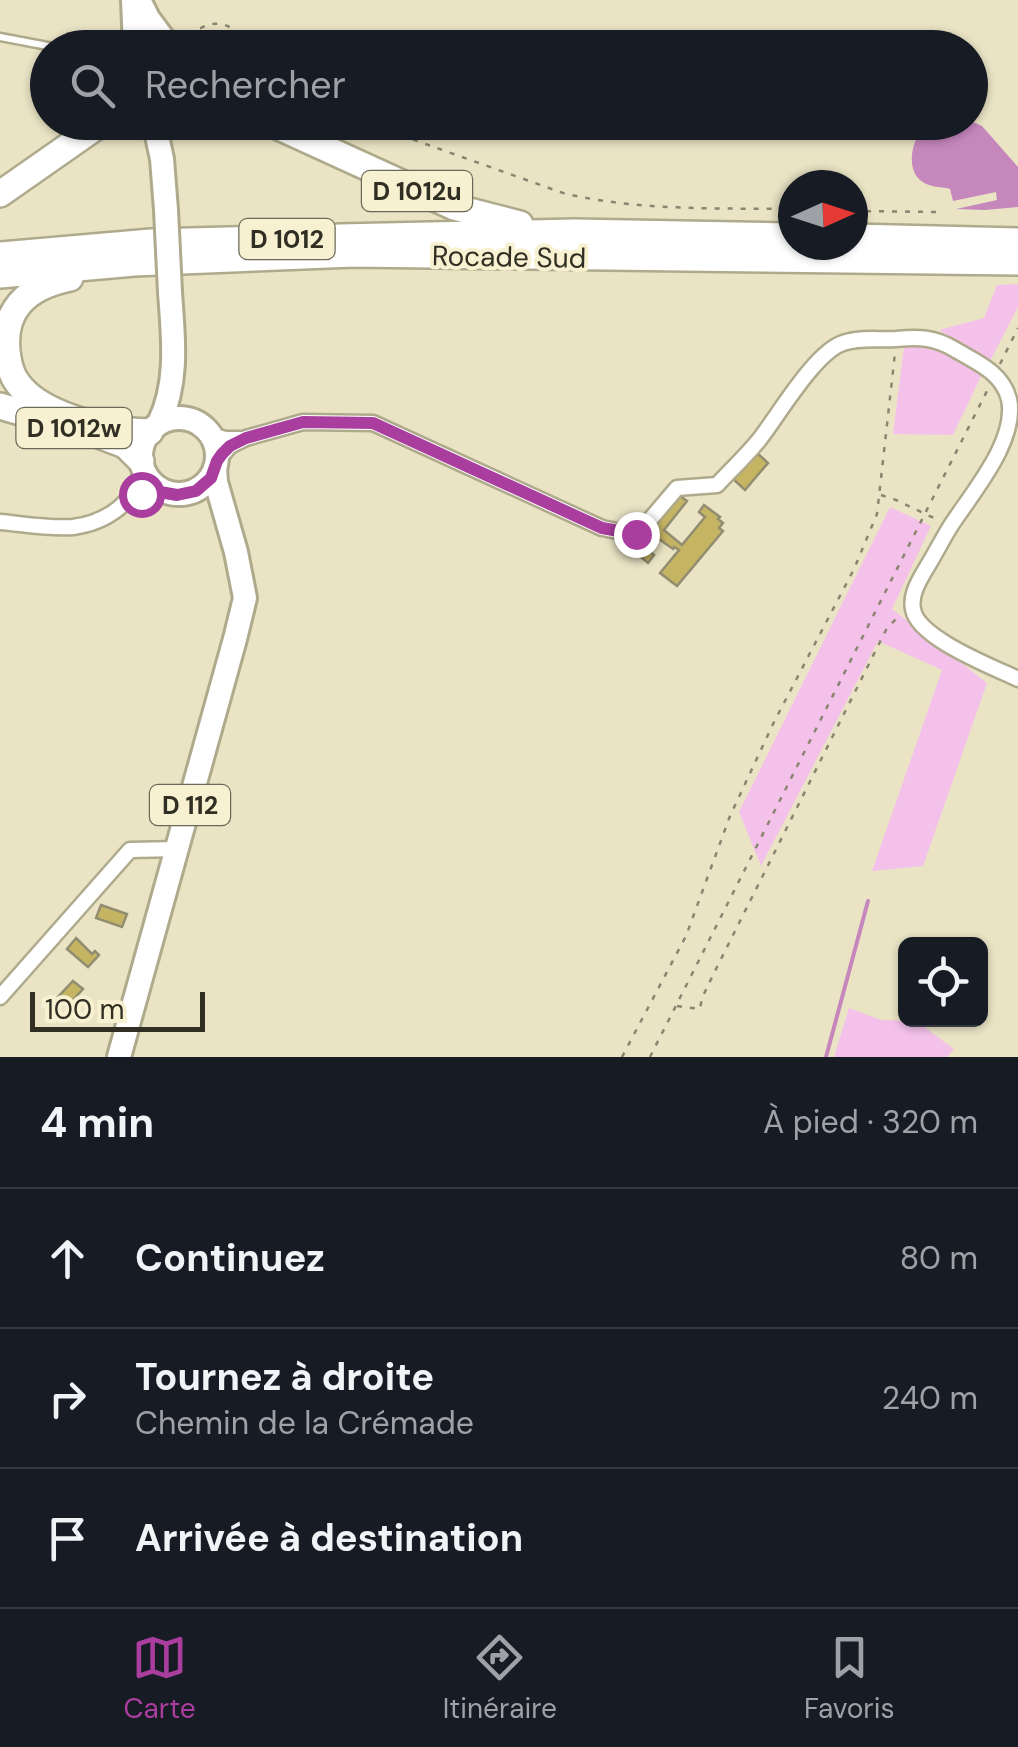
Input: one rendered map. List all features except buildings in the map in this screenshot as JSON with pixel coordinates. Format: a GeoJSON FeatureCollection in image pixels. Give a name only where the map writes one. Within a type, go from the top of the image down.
{"type":"FeatureCollection","features":[{"type":"Feature","properties":{"kind":"highway"},"geometry":{"type":"LineString","coordinates":[[0,194],[77,140]]}},
{"type":"Feature","properties":{"kind":"highway","name":"D 1012u"},"geometry":{"type":"LineString","coordinates":[[307,140],[454,207],[511,223],[574,232]]}},
{"type":"Feature","properties":{"kind":"highway","name":"Rocade Sud"},"geometry":{"type":"LineString","coordinates":[[0,255],[151,242],[574,232],[778,236]]}},
{"type":"Feature","properties":{"kind":"highway"},"geometry":{"type":"LineString","coordinates":[[868,237],[1018,240]]}},
{"type":"Feature","properties":{"kind":"highway","name":"Rocade Sud"},"geometry":{"type":"LineString","coordinates":[[0,275],[134,263],[354,254],[1018,262]]}},
{"type":"Feature","properties":{"kind":"highway"},"geometry":{"type":"LineString","coordinates":[[982,262],[1018,270]]}},
{"type":"Feature","properties":{"kind":"highway"},"geometry":{"type":"LineString","coordinates":[[134,263],[49,282],[25,297],[10,316],[4,340],[12,376],[44,406],[122,432],[154,428]]}},
{"type":"Feature","properties":{"kind":"highway","name":"D 1012w"},"geometry":{"type":"LineString","coordinates":[[0,406],[126,446],[142,465]]}},
{"type":"Feature","properties":{"kind":"main road"},"geometry":{"type":"LineString","coordinates":[[136,0],[160,30]]}},
{"type":"Feature","properties":{"kind":"main road"},"geometry":{"type":"LineString","coordinates":[[136,0],[136,30]]}},
{"type":"Feature","properties":{"kind":"main road"},"geometry":{"type":"LineString","coordinates":[[158,140],[174,359],[184,399],[217,452],[216,465],[204,485],[177,493],[157,488],[148,480],[141,451],[168,402],[174,359]]}},
{"type":"Feature","properties":{"kind":"main road"},"geometry":{"type":"LineString","coordinates":[[162,159],[164,140]]}},
{"type":"Feature","properties":{"kind":"main road"},"geometry":{"type":"LineString","coordinates":[[154,428],[179,418],[205,429]]}},
{"type":"Feature","properties":{"kind":"main road","name":"D 112"},"geometry":{"type":"LineString","coordinates":[[118,1057],[245,598],[216,482],[216,465]]}},
{"type":"Feature","properties":{"kind":"main road","name":"D 112"},"geometry":{"type":"LineString","coordinates":[[177,493],[215,519],[236,552]]}},
{"type":"Feature","properties":{"kind":"street"},"geometry":{"type":"LineString","coordinates":[[216,465],[230,446],[246,438],[303,422],[373,423],[602,528],[636,534],[677,488],[717,485],[756,444],[815,364],[832,348],[845,342],[918,337],[936,340],[995,374],[1010,401],[1010,420],[995,460],[918,582],[912,602],[914,616],[921,626],[954,648],[1018,679]]}},
{"type":"Feature","properties":{"kind":"street"},"geometry":{"type":"LineString","coordinates":[[205,429],[226,439],[246,438]]}},
{"type":"Feature","properties":{"kind":"street"},"geometry":{"type":"LineString","coordinates":[[0,522],[74,527],[111,515],[139,485],[142,465]]}},
{"type":"Feature","properties":{"kind":"street"},"geometry":{"type":"LineString","coordinates":[[130,498],[152,492],[177,493]]}},
{"type":"Feature","properties":{"kind":"street"},"geometry":{"type":"LineString","coordinates":[[0,998],[130,850],[178,848]]}},
{"type":"Feature","properties":{"kind":"lane"},"geometry":{"type":"LineString","coordinates":[[0,37],[30,43]]}},
{"type":"Feature","properties":{"kind":"path"},"geometry":{"type":"LineString","coordinates":[[197,30],[208,24],[224,24],[239,30]]}},
{"type":"Feature","properties":{"kind":"path"},"geometry":{"type":"LineString","coordinates":[[415,140],[584,198],[681,208],[778,210]]}},
{"type":"Feature","properties":{"kind":"path"},"geometry":{"type":"LineString","coordinates":[[868,210],[938,212]]}},
{"type":"Feature","properties":{"kind":"path"},"geometry":{"type":"LineString","coordinates":[[650,1057],[1018,328]]}},
{"type":"Feature","properties":{"kind":"path"},"geometry":{"type":"LineString","coordinates":[[622,1057],[686,936],[719,842],[752,769],[854,569],[877,514],[895,364],[894,339]]}},
{"type":"Feature","properties":{"kind":"path"},"geometry":{"type":"LineString","coordinates":[[879,495],[950,526]]}},
{"type":"Feature","properties":{"kind":"path"},"geometry":{"type":"LineString","coordinates":[[676,1006],[700,1009],[714,973],[887,628],[912,602]]}},
{"type":"Feature","properties":{"kind":"shaded area"},"geometry":{"type":"Polygon","coordinates":[[[988,133],[1018,167],[1018,207],[956,209],[997,200],[996,192],[953,201],[950,189],[927,184],[915,174],[915,142],[988,140],[988,133]]]}},
{"type":"Feature","properties":{"kind":"shaded area"},"geometry":{"type":"Polygon","coordinates":[[[1018,284],[1018,307],[990,361],[939,330],[984,318],[997,285],[1018,284]]]}},
{"type":"Feature","properties":{"kind":"shaded area"},"geometry":{"type":"Polygon","coordinates":[[[925,344],[942,348],[984,370],[953,435],[893,434],[904,347],[925,344]]]}},
{"type":"Feature","properties":{"kind":"shaded area"},"geometry":{"type":"Polygon","coordinates":[[[890,507],[931,526],[892,609],[987,683],[923,866],[872,871],[942,670],[878,641],[761,866],[739,812],[890,507]]]}},
{"type":"Feature","properties":{"kind":"shaded area"},"geometry":{"type":"Polygon","coordinates":[[[849,1008],[881,1020],[898,1020],[898,1027],[924,1027],[954,1049],[947,1057],[834,1057],[849,1008]]]}},
{"type":"Feature","properties":{"kind":"waterway"},"geometry":{"type":"LineString","coordinates":[[826,1057],[868,901]]}},
{"type":"Feature","properties":{"kind":"route"},"geometry":{"type":"LineString","coordinates":[[141,494],[196,491],[211,478],[222,454],[246,438],[303,422],[373,423],[602,528],[636,534]]}}]}
